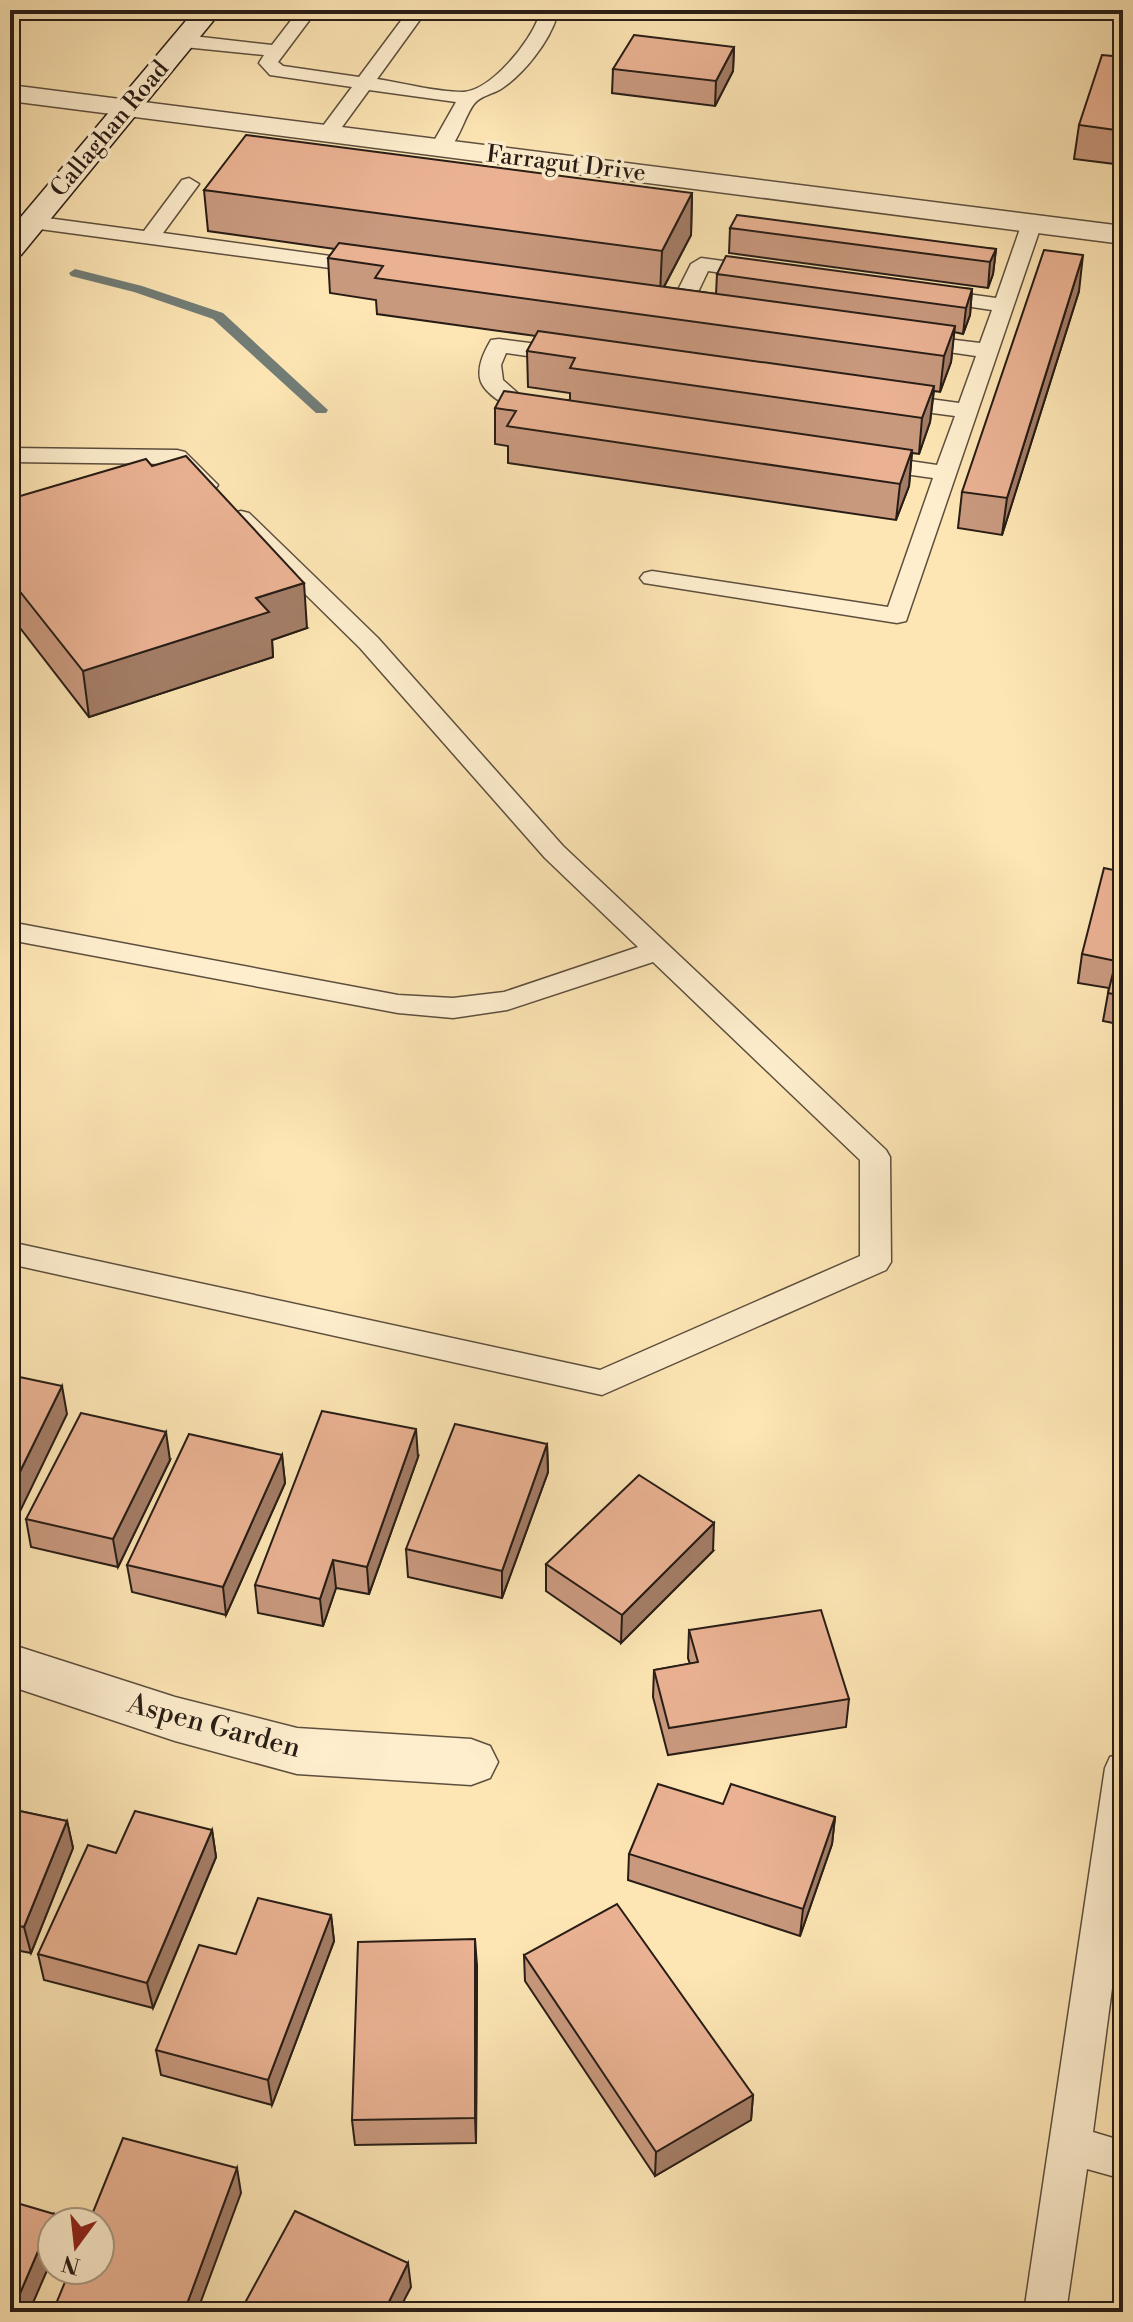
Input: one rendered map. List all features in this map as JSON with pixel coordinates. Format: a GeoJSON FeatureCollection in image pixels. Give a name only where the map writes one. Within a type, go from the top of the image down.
{"type":"FeatureCollection","features":[{"type":"Feature","properties":{"kind":"street","name":"Callaghan Road"},"geometry":{"type":"LineString","coordinates":[[10,249],[209,10]]}},
{"type":"Feature","properties":{"kind":"street","name":"Farragut Drive"},"geometry":{"type":"LineString","coordinates":[[10,93],[1123,235]]}},
{"type":"Feature","properties":{"kind":"street","name":"Aspen Garden"},"geometry":{"type":"LineString","coordinates":[[10,1665],[175,1719],[297,1751],[471,1762]]}},
{"type":"Feature","properties":{"kind":"lane"},"geometry":{"type":"LineString","coordinates":[[308,10],[268,63],[277,71],[468,98]]}},
{"type":"Feature","properties":{"kind":"lane"},"geometry":{"type":"LineString","coordinates":[[327,134],[418,10]]}},
{"type":"Feature","properties":{"kind":"lane"},"geometry":{"type":"LineString","coordinates":[[440,148],[468,98],[494,85],[515,68],[545,26],[548,16],[544,10]]}},
{"type":"Feature","properties":{"kind":"lane"},"geometry":{"type":"LineString","coordinates":[[184,41],[277,51]]}},
{"type":"Feature","properties":{"kind":"lane"},"geometry":{"type":"LineString","coordinates":[[149,238],[189,184]]}},
{"type":"Feature","properties":{"kind":"lane"},"geometry":{"type":"LineString","coordinates":[[32,222],[382,269]]}},
{"type":"Feature","properties":{"kind":"lane"},"geometry":{"type":"LineString","coordinates":[[652,578],[897,616],[1032,223]]}},
{"type":"Feature","properties":{"kind":"lane"},"geometry":{"type":"LineString","coordinates":[[679,310],[701,264],[777,274]]}},
{"type":"Feature","properties":{"kind":"lane"},"geometry":{"type":"LineString","coordinates":[[913,293],[1004,305]]}},
{"type":"Feature","properties":{"kind":"lane"},"geometry":{"type":"LineString","coordinates":[[895,339],[988,351]]}},
{"type":"Feature","properties":{"kind":"lane"},"geometry":{"type":"LineString","coordinates":[[557,416],[512,400],[492,382],[490,365],[499,345],[592,359]]}},
{"type":"Feature","properties":{"kind":"lane"},"geometry":{"type":"LineString","coordinates":[[873,398],[967,411]]}},
{"type":"Feature","properties":{"kind":"lane"},"geometry":{"type":"LineString","coordinates":[[10,455],[177,457],[369,643],[554,852],[875,1157],[875,1262],[602,1383],[10,1253]]}},
{"type":"Feature","properties":{"kind":"lane"},"geometry":{"type":"LineString","coordinates":[[853,459],[946,473]]}},
{"type":"Feature","properties":{"kind":"lane"},"geometry":{"type":"LineString","coordinates":[[10,931],[398,1004],[453,1008],[507,1001],[656,951]]}},
{"type":"Feature","properties":{"kind":"lane"},"geometry":{"type":"LineString","coordinates":[[1045,2312],[1123,1768]]}},
{"type":"Feature","properties":{"kind":"lane"},"geometry":{"type":"LineString","coordinates":[[1071,2145],[1123,2160]]}},
{"type":"Feature","properties":{"kind":"building"},"geometry":{"type":"Polygon","coordinates":[[[634,35],[734,47],[716,81],[613,69],[634,35]]]}},
{"type":"Feature","properties":{"kind":"building"},"geometry":{"type":"Polygon","coordinates":[[[1102,55],[1123,57],[1123,131],[1079,125],[1102,55]]]}},
{"type":"Feature","properties":{"kind":"building"},"geometry":{"type":"Polygon","coordinates":[[[246,135],[692,193],[662,251],[204,190],[246,135]]]}},
{"type":"Feature","properties":{"kind":"building"},"geometry":{"type":"Polygon","coordinates":[[[737,215],[996,249],[990,262],[730,228],[737,215]]]}},
{"type":"Feature","properties":{"kind":"building"},"geometry":{"type":"Polygon","coordinates":[[[339,243],[955,326],[944,356],[375,278],[383,266],[328,258],[339,243]]]}},
{"type":"Feature","properties":{"kind":"building"},"geometry":{"type":"Polygon","coordinates":[[[1044,250],[1083,255],[1007,498],[962,492],[1044,250]]]}},
{"type":"Feature","properties":{"kind":"building"},"geometry":{"type":"Polygon","coordinates":[[[726,256],[972,289],[966,308],[717,274],[726,256]]]}},
{"type":"Feature","properties":{"kind":"building"},"geometry":{"type":"Polygon","coordinates":[[[538,331],[934,386],[922,418],[570,368],[575,358],[527,351],[538,331]]]}},
{"type":"Feature","properties":{"kind":"building"},"geometry":{"type":"Polygon","coordinates":[[[504,391],[912,450],[900,484],[507,426],[516,411],[495,408],[504,391]]]}},
{"type":"Feature","properties":{"kind":"building"},"geometry":{"type":"Polygon","coordinates":[[[186,456],[304,583],[256,598],[269,612],[83,671],[10,579],[10,499],[146,459],[152,466],[186,456]]]}},
{"type":"Feature","properties":{"kind":"building"},"geometry":{"type":"Polygon","coordinates":[[[1104,868],[1123,872],[1123,996],[1108,993],[1116,961],[1082,954],[1104,868]]]}},
{"type":"Feature","properties":{"kind":"building"},"geometry":{"type":"Polygon","coordinates":[[[10,1375],[62,1386],[10,1492],[10,1375]]]}},
{"type":"Feature","properties":{"kind":"building"},"geometry":{"type":"Polygon","coordinates":[[[322,1411],[416,1429],[367,1567],[333,1560],[320,1599],[255,1585],[322,1411]]]}},
{"type":"Feature","properties":{"kind":"building"},"geometry":{"type":"Polygon","coordinates":[[[81,1413],[166,1432],[113,1539],[26,1519],[81,1413]]]}},
{"type":"Feature","properties":{"kind":"building"},"geometry":{"type":"Polygon","coordinates":[[[455,1424],[547,1444],[502,1571],[406,1549],[455,1424]]]}},
{"type":"Feature","properties":{"kind":"building"},"geometry":{"type":"Polygon","coordinates":[[[189,1434],[282,1455],[223,1587],[127,1565],[189,1434]]]}},
{"type":"Feature","properties":{"kind":"building"},"geometry":{"type":"Polygon","coordinates":[[[639,1475],[714,1523],[622,1615],[546,1564],[639,1475]]]}},
{"type":"Feature","properties":{"kind":"building"},"geometry":{"type":"Polygon","coordinates":[[[821,1610],[849,1699],[669,1728],[654,1670],[698,1662],[689,1630],[821,1610]]]}},
{"type":"Feature","properties":{"kind":"building"},"geometry":{"type":"Polygon","coordinates":[[[658,1784],[723,1804],[731,1784],[835,1817],[803,1909],[629,1854],[658,1784]]]}},
{"type":"Feature","properties":{"kind":"building"},"geometry":{"type":"Polygon","coordinates":[[[10,1809],[67,1821],[24,1927],[10,1924],[10,1809]]]}},
{"type":"Feature","properties":{"kind":"building"},"geometry":{"type":"Polygon","coordinates":[[[135,1811],[212,1830],[147,1983],[38,1954],[88,1845],[116,1853],[135,1811]]]}},
{"type":"Feature","properties":{"kind":"building"},"geometry":{"type":"Polygon","coordinates":[[[258,1898],[331,1915],[268,2080],[156,2050],[199,1945],[236,1954],[258,1898]]]}},
{"type":"Feature","properties":{"kind":"building"},"geometry":{"type":"Polygon","coordinates":[[[617,1904],[753,2095],[656,2152],[524,1955],[617,1904]]]}},
{"type":"Feature","properties":{"kind":"building"},"geometry":{"type":"Polygon","coordinates":[[[475,1939],[475,2118],[352,2120],[358,1942],[475,1939]]]}},
{"type":"Feature","properties":{"kind":"building"},"geometry":{"type":"Polygon","coordinates":[[[123,2138],[237,2168],[184,2312],[53,2311],[63,2286],[116,2286],[116,2206],[95,2206],[123,2138]]]}},
{"type":"Feature","properties":{"kind":"building"},"geometry":{"type":"Polygon","coordinates":[[[10,2201],[36,2209],[36,2256],[10,2312],[10,2201]]]}},
{"type":"Feature","properties":{"kind":"building"},"geometry":{"type":"Polygon","coordinates":[[[295,2211],[408,2263],[384,2312],[240,2312],[295,2211]]]}},
{"type":"Feature","properties":{"kind":"waterway"},"geometry":{"type":"LineString","coordinates":[[75,273],[138,289],[218,316],[321,410]]}}]}
